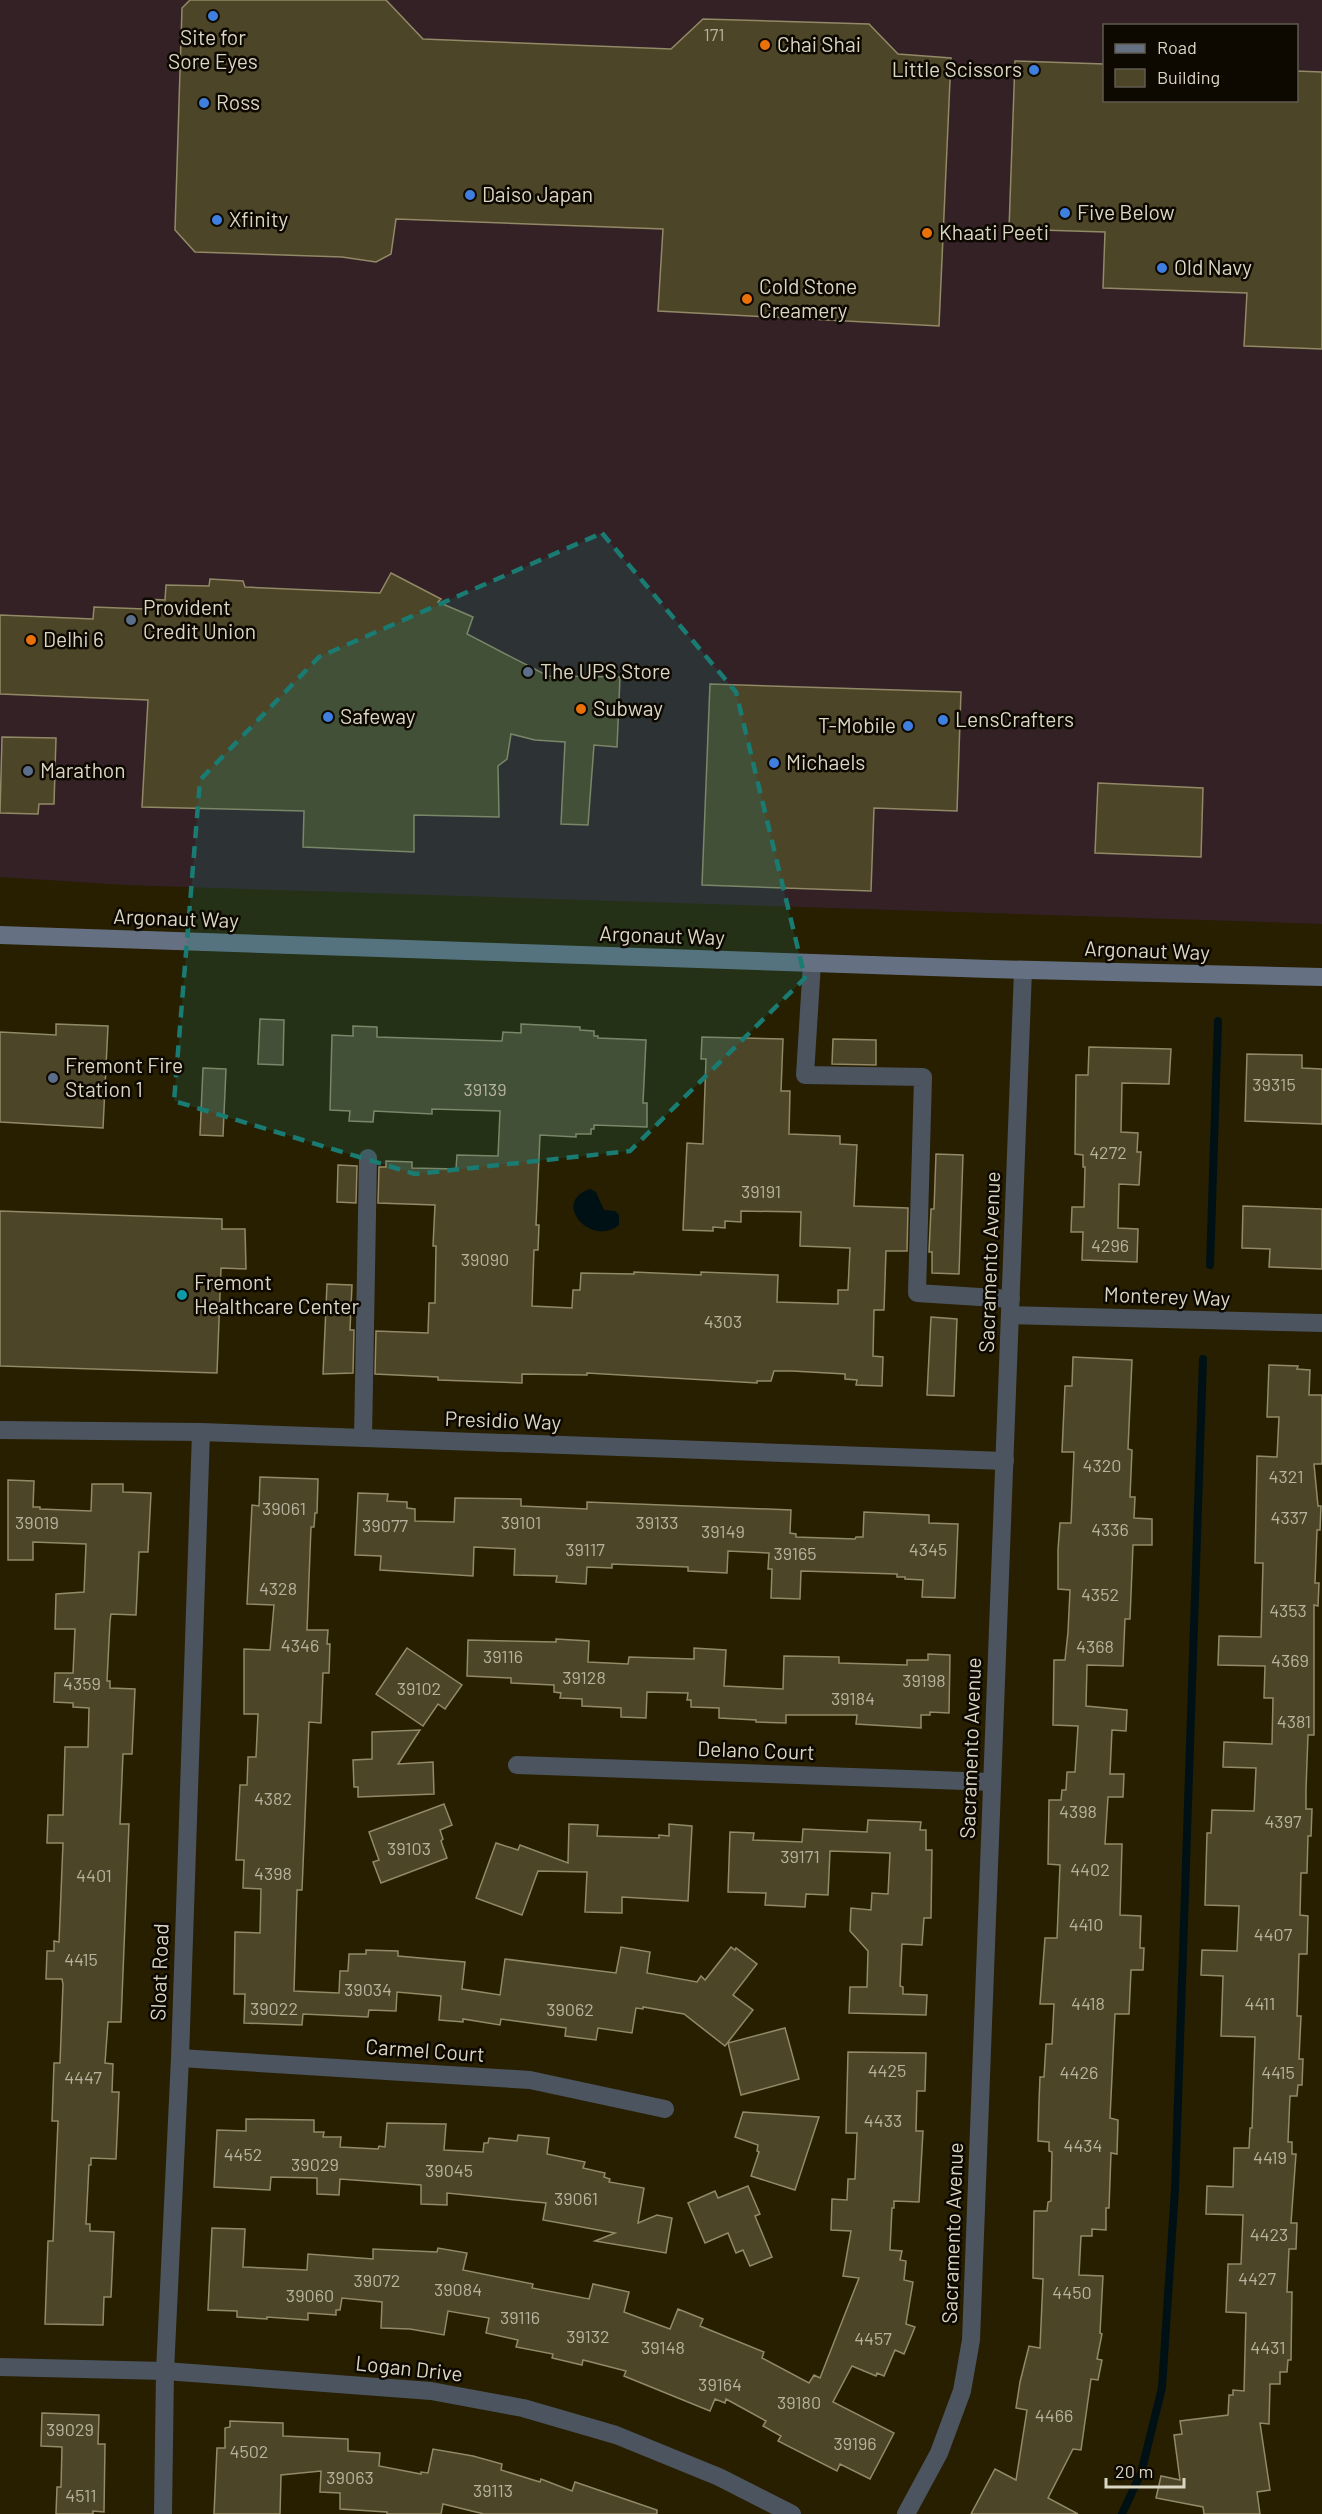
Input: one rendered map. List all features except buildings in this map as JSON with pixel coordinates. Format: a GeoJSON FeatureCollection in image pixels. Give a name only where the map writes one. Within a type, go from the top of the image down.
{"type":"FeatureCollection","features":[{"type":"Feature","properties":{"kind":"street","name":"Argonaut Way"},"geometry":{"type":"LineString","coordinates":[[0,935],[1023,970],[1322,977]]}},
{"type":"Feature","properties":{"kind":"street","name":"Monterey Way"},"geometry":{"type":"LineString","coordinates":[[812,963],[805,1075],[923,1077],[917,1293],[1010,1307],[1322,1323]]}},
{"type":"Feature","properties":{"kind":"street","name":"Sacramento Avenue"},"geometry":{"type":"LineString","coordinates":[[906,2514],[939,2453],[962,2391],[971,2340],[1023,970]]}},
{"type":"Feature","properties":{"kind":"street"},"geometry":{"type":"LineString","coordinates":[[363,1438],[368,1158]]}},
{"type":"Feature","properties":{"kind":"street","name":"Presidio Way"},"geometry":{"type":"LineString","coordinates":[[0,1430],[201,1432],[1005,1461]]}},
{"type":"Feature","properties":{"kind":"street","name":"Sloat Road"},"geometry":{"type":"LineString","coordinates":[[163,2514],[165,2371],[180,2058],[201,1432]]}},
{"type":"Feature","properties":{"kind":"street","name":"Delano Court"},"geometry":{"type":"LineString","coordinates":[[517,1765],[992,1782]]}},
{"type":"Feature","properties":{"kind":"street","name":"Carmel Court"},"geometry":{"type":"LineString","coordinates":[[180,2058],[530,2080],[665,2109]]}},
{"type":"Feature","properties":{"kind":"street","name":"Logan Drive"},"geometry":{"type":"LineString","coordinates":[[0,2367],[165,2371],[431,2391],[523,2408],[616,2435],[719,2477],[792,2514]]}},
{"type":"Feature","properties":{"kind":"highlighted area"},"geometry":{"type":"Polygon","coordinates":[[[602,533],[736,692],[805,978],[630,1151],[415,1174],[174,1101],[200,780],[319,657],[602,533]]]}},
{"type":"Feature","properties":{"kind":"shaded area"},"geometry":{"type":"Polygon","coordinates":[[[0,0],[1322,0],[1322,924],[125,885],[0,877],[0,0]]]}},
{"type":"Feature","properties":{"kind":"shaded area"},"geometry":{"type":"Polygon","coordinates":[[[590,1189],[596,1192],[604,1210],[615,1211],[619,1215],[619,1225],[608,1231],[597,1231],[587,1227],[579,1220],[574,1212],[574,1203],[579,1195],[590,1189]]]}},
{"type":"Feature","properties":{"kind":"waterway"},"geometry":{"type":"LineString","coordinates":[[1210,1265],[1218,1021]]}},
{"type":"Feature","properties":{"kind":"waterway"},"geometry":{"type":"LineString","coordinates":[[1122,2514],[1141,2473],[1162,2388],[1175,2189],[1203,1359]]}},
{"type":"Feature","properties":{"kind":"place","name":"Site for Sore Eyes"},"geometry":{"type":"Point","coordinates":[213,16]}},
{"type":"Feature","properties":{"kind":"place","name":"Chai Shai"},"geometry":{"type":"Point","coordinates":[765,45]}},
{"type":"Feature","properties":{"kind":"place","name":"Little Scissors"},"geometry":{"type":"Point","coordinates":[1034,70]}},
{"type":"Feature","properties":{"kind":"place","name":"Ross"},"geometry":{"type":"Point","coordinates":[204,103]}},
{"type":"Feature","properties":{"kind":"place","name":"Daiso Japan"},"geometry":{"type":"Point","coordinates":[470,195]}},
{"type":"Feature","properties":{"kind":"place","name":"Five Below"},"geometry":{"type":"Point","coordinates":[1065,213]}},
{"type":"Feature","properties":{"kind":"place","name":"Xfinity"},"geometry":{"type":"Point","coordinates":[217,220]}},
{"type":"Feature","properties":{"kind":"place","name":"Khaati Peeti"},"geometry":{"type":"Point","coordinates":[927,233]}},
{"type":"Feature","properties":{"kind":"place","name":"Old Navy"},"geometry":{"type":"Point","coordinates":[1162,268]}},
{"type":"Feature","properties":{"kind":"place","name":"Cold Stone Creamery"},"geometry":{"type":"Point","coordinates":[747,299]}},
{"type":"Feature","properties":{"kind":"place","name":"Provident Credit Union"},"geometry":{"type":"Point","coordinates":[131,620]}},
{"type":"Feature","properties":{"kind":"place","name":"Delhi 6"},"geometry":{"type":"Point","coordinates":[31,640]}},
{"type":"Feature","properties":{"kind":"place","name":"The UPS Store"},"geometry":{"type":"Point","coordinates":[528,672]}},
{"type":"Feature","properties":{"kind":"place","name":"Subway"},"geometry":{"type":"Point","coordinates":[581,709]}},
{"type":"Feature","properties":{"kind":"place","name":"Safeway"},"geometry":{"type":"Point","coordinates":[328,717]}},
{"type":"Feature","properties":{"kind":"place","name":"LensCrafters"},"geometry":{"type":"Point","coordinates":[943,720]}},
{"type":"Feature","properties":{"kind":"place","name":"T-Mobile"},"geometry":{"type":"Point","coordinates":[908,726]}},
{"type":"Feature","properties":{"kind":"place","name":"Michaels"},"geometry":{"type":"Point","coordinates":[774,763]}},
{"type":"Feature","properties":{"kind":"place","name":"Marathon"},"geometry":{"type":"Point","coordinates":[28,771]}},
{"type":"Feature","properties":{"kind":"place","name":"Fremont Fire Station 1"},"geometry":{"type":"Point","coordinates":[53,1078]}},
{"type":"Feature","properties":{"kind":"place","name":"Fremont Healthcare Center"},"geometry":{"type":"Point","coordinates":[182,1295]}}]}
